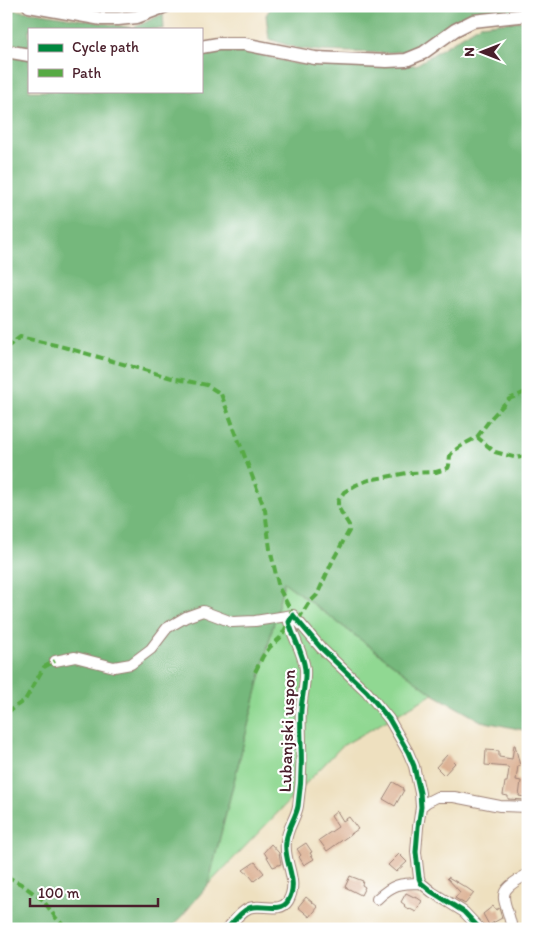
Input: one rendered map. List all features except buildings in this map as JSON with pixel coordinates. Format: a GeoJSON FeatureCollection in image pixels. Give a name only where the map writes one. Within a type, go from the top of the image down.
{"type":"FeatureCollection","features":[{"type":"Feature","properties":{"kind":"main road"},"geometry":{"type":"LineString","coordinates":[[29,6],[102,19],[118,19],[137,17],[166,6]]}},
{"type":"Feature","properties":{"kind":"main road"},"geometry":{"type":"LineString","coordinates":[[202,47],[218,44],[244,44],[315,58],[406,60],[423,54],[456,30],[473,21],[528,15]]}},
{"type":"Feature","properties":{"kind":"main road"},"geometry":{"type":"LineString","coordinates":[[6,51],[28,55]]}},
{"type":"Feature","properties":{"kind":"street"},"geometry":{"type":"LineString","coordinates":[[55,661],[74,657],[114,667],[131,664],[152,649],[168,628],[186,617],[203,611],[232,622],[293,616],[321,648],[367,692],[389,719],[414,766],[420,793],[421,807],[416,852],[421,883],[464,912],[480,929]]}},
{"type":"Feature","properties":{"kind":"street","name":"Lubanjski uspon"},"geometry":{"type":"LineString","coordinates":[[226,929],[250,907],[281,907],[287,903],[293,891],[285,842],[297,809],[299,796],[301,711],[305,671],[303,660],[289,622],[293,616]]}},
{"type":"Feature","properties":{"kind":"street"},"geometry":{"type":"LineString","coordinates":[[421,807],[437,797],[454,797],[500,806],[528,807]]}},
{"type":"Feature","properties":{"kind":"street"},"geometry":{"type":"LineString","coordinates":[[512,929],[503,899],[505,891],[516,880],[528,874]]}},
{"type":"Feature","properties":{"kind":"street"},"geometry":{"type":"LineString","coordinates":[[377,899],[386,890],[397,885],[421,883]]}},
{"type":"Feature","properties":{"kind":"green space"},"geometry":{"type":"Polygon","coordinates":[[[272,6],[528,6],[514,12],[469,15],[453,22],[421,47],[407,51],[384,53],[320,51],[296,48],[269,39],[266,15],[272,6]]]}},
{"type":"Feature","properties":{"kind":"green space"},"geometry":{"type":"Polygon","coordinates":[[[12,10],[133,28],[28,28],[28,46],[17,46],[6,38],[6,16],[12,10]]]}},
{"type":"Feature","properties":{"kind":"green space"},"geometry":{"type":"Polygon","coordinates":[[[163,14],[164,28],[133,28],[163,14]]]}},
{"type":"Feature","properties":{"kind":"green space"},"geometry":{"type":"Polygon","coordinates":[[[528,20],[528,731],[481,721],[433,694],[284,582],[208,885],[171,929],[6,929],[6,57],[28,57],[28,92],[202,92],[202,53],[233,48],[297,64],[416,65],[480,25],[528,20]]]}},
{"type":"Feature","properties":{"kind":"green space"},"geometry":{"type":"Polygon","coordinates":[[[284,582],[433,694],[342,746],[208,885],[284,582]]]}},
{"type":"Feature","properties":{"kind":"marked path"},"geometry":{"type":"LineString","coordinates":[[6,348],[20,337],[60,346],[172,378],[207,385],[221,394],[265,510],[270,549],[279,588],[293,615]]}},
{"type":"Feature","properties":{"kind":"marked path"},"geometry":{"type":"LineString","coordinates":[[477,437],[509,399],[528,391]]}},
{"type":"Feature","properties":{"kind":"marked path"},"geometry":{"type":"LineString","coordinates":[[298,620],[308,604],[317,595],[349,531],[349,525],[338,507],[338,501],[344,492],[369,480],[407,473],[436,472],[448,468],[452,453],[477,437],[495,452],[517,458],[528,455]]}},
{"type":"Feature","properties":{"kind":"marked path"},"geometry":{"type":"LineString","coordinates":[[255,672],[263,656],[280,638],[289,622]]}},
{"type":"Feature","properties":{"kind":"marked path"},"geometry":{"type":"LineString","coordinates":[[6,713],[25,700],[44,667],[55,661]]}},
{"type":"Feature","properties":{"kind":"marked path"},"geometry":{"type":"LineString","coordinates":[[6,876],[43,900],[63,925],[64,929]]}},
{"type":"Feature","properties":{"kind":"cycle path"},"geometry":{"type":"LineString","coordinates":[[227,929],[237,917],[249,908],[280,907],[285,905],[291,894],[292,879],[286,842],[297,810],[301,783],[301,714],[305,674],[302,657],[289,622],[293,615],[321,648],[367,692],[389,719],[414,766],[420,793],[421,807],[416,852],[421,883],[464,912],[480,929]]}}]}
